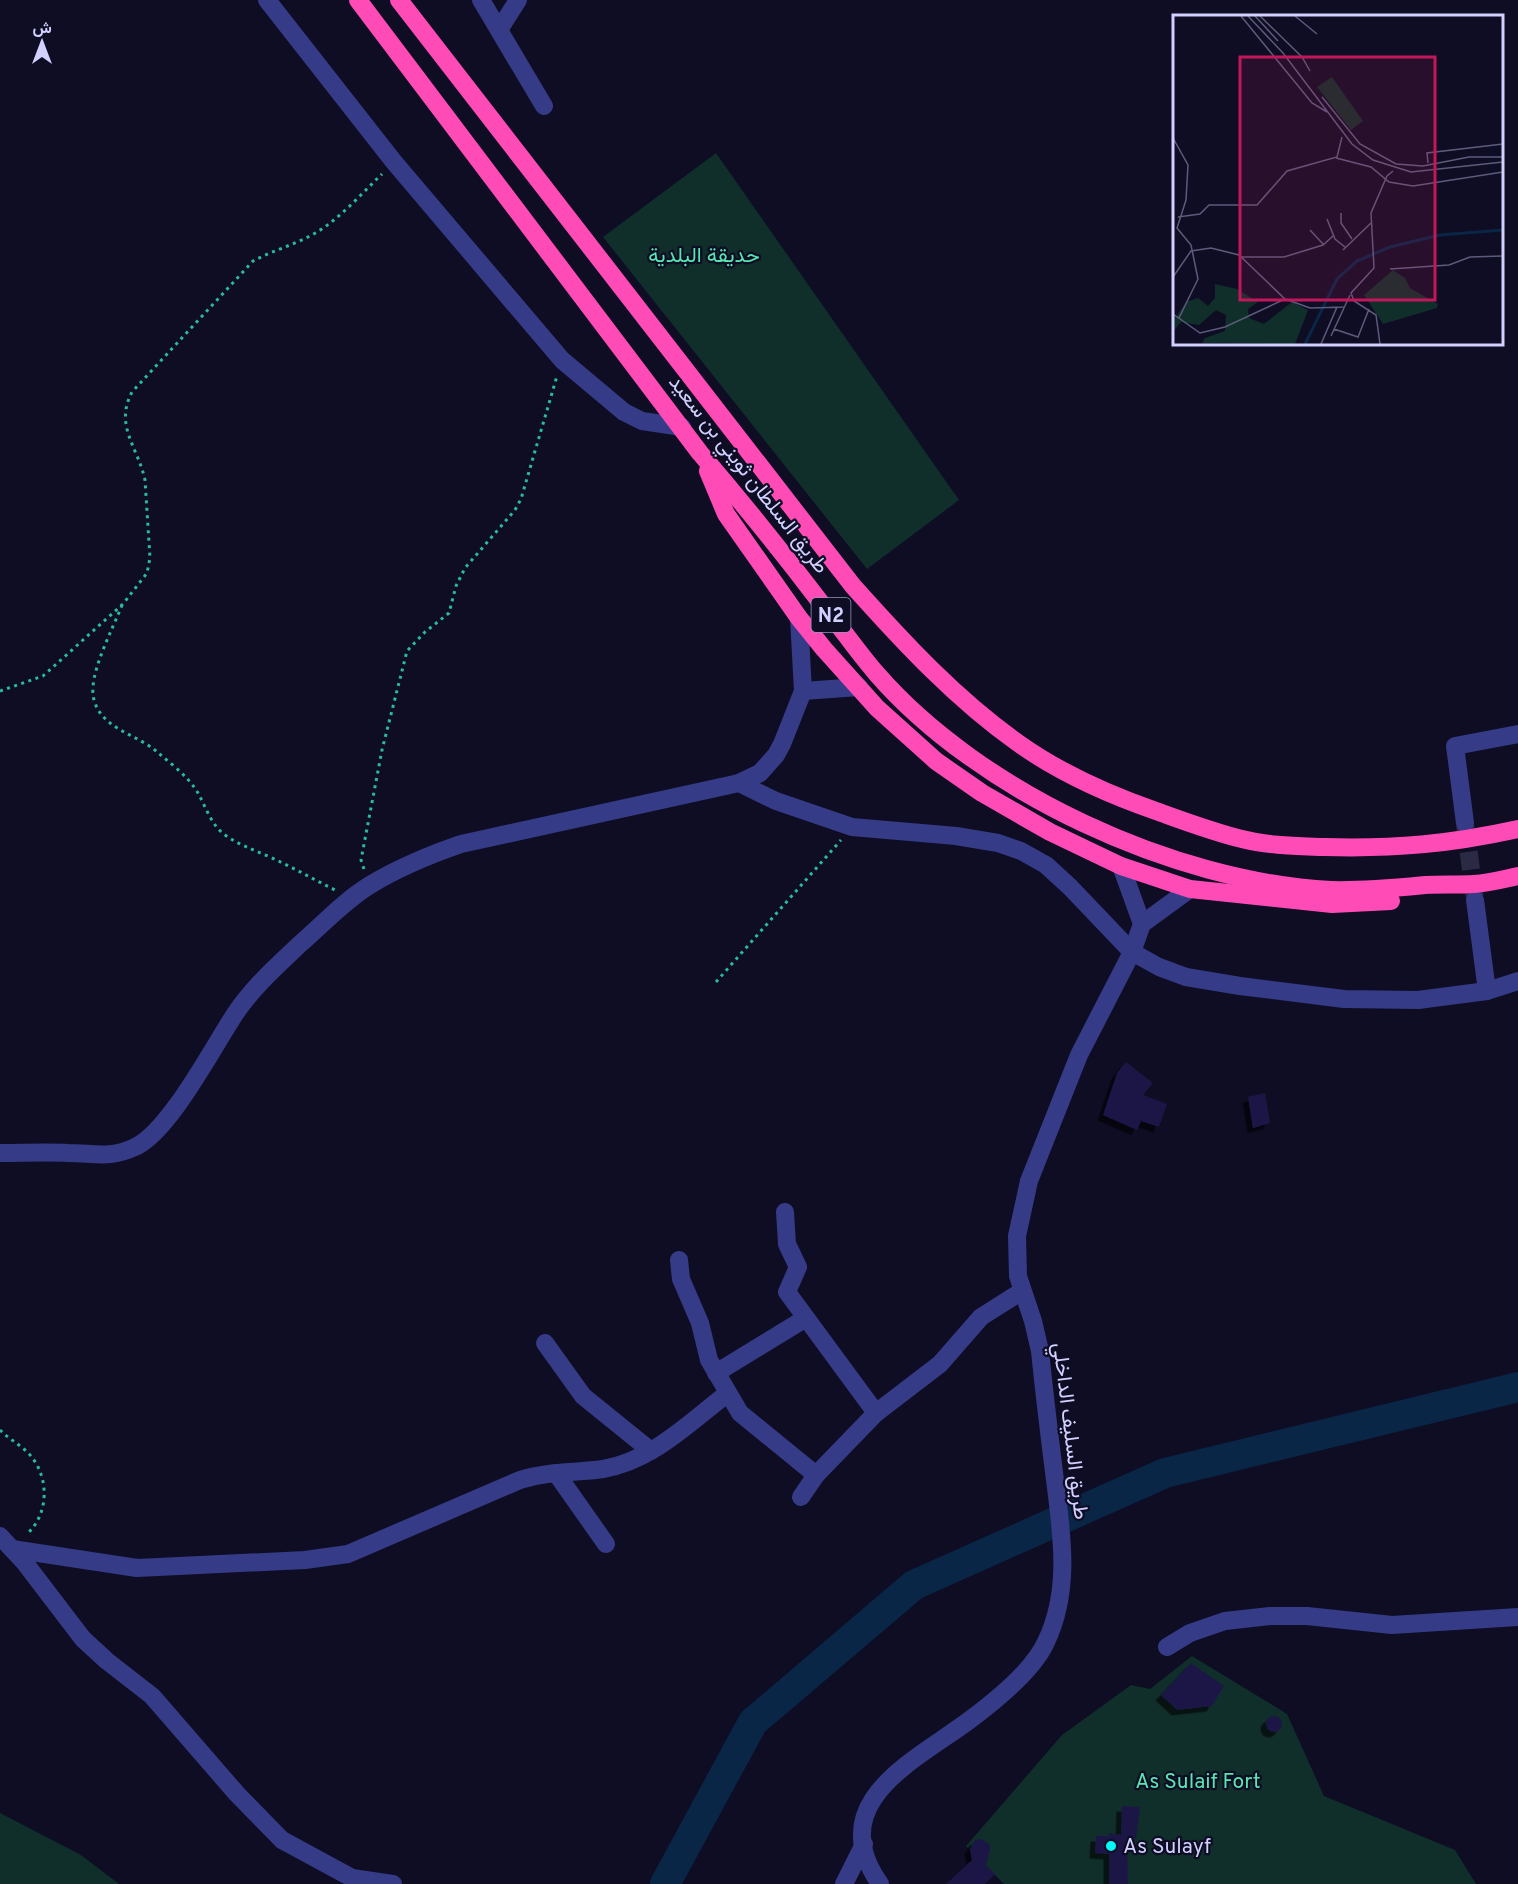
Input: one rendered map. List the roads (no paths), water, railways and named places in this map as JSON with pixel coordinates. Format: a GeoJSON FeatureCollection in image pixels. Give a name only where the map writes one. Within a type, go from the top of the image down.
{"type":"FeatureCollection","features":[{"type":"Feature","properties":{"kind":"highway","name":"طريق السلطان ثويني بن سعيد"},"geometry":{"type":"LineString","coordinates":[[358,0],[700,453],[744,504],[877,674],[913,710],[957,748],[1034,799],[1069,817],[1150,850],[1202,868],[1236,876],[1276,884],[1330,890],[1380,890],[1427,885],[1476,892],[1518,876]]}},
{"type":"Feature","properties":{"kind":"highway","name":"طريق السلطان ثويني بن سعيد"},"geometry":{"type":"LineString","coordinates":[[399,0],[853,586],[907,647],[981,715],[1018,743],[1062,772],[1121,799],[1244,840],[1281,845],[1378,848],[1437,844],[1518,829]]}},
{"type":"Feature","properties":{"kind":"highway"},"geometry":{"type":"LineString","coordinates":[[700,453],[726,514],[799,618],[824,650],[877,708],[936,762],[982,793],[1050,832],[1121,866],[1190,889],[1332,904],[1476,892]]}},
{"type":"Feature","properties":{"kind":"street"},"geometry":{"type":"LineString","coordinates":[[267,0],[394,162],[562,360],[624,412],[642,421],[682,427]]}},
{"type":"Feature","properties":{"kind":"street"},"geometry":{"type":"LineString","coordinates":[[481,0],[544,106]]}},
{"type":"Feature","properties":{"kind":"street"},"geometry":{"type":"LineString","coordinates":[[499,30],[518,0]]}},
{"type":"Feature","properties":{"kind":"street"},"geometry":{"type":"LineString","coordinates":[[0,1153],[70,1153],[103,1156],[119,1154],[138,1146],[158,1129],[181,1099],[236,1012],[272,969],[369,885],[430,855],[461,844],[740,783],[760,773],[776,755],[782,744],[803,691],[799,618]]}},
{"type":"Feature","properties":{"kind":"street"},"geometry":{"type":"LineString","coordinates":[[803,691],[859,687]]}},
{"type":"Feature","properties":{"kind":"street"},"geometry":{"type":"LineString","coordinates":[[1465,823],[1455,746],[1518,734]]}},
{"type":"Feature","properties":{"kind":"street"},"geometry":{"type":"LineString","coordinates":[[740,783],[776,801],[852,827],[956,836],[998,843],[1021,850],[1046,865],[1070,887],[1132,952],[1159,967],[1186,977],[1344,999],[1418,1000],[1487,991],[1518,981]]}},
{"type":"Feature","properties":{"kind":"street"},"geometry":{"type":"LineString","coordinates":[[1121,866],[1142,924],[1190,889]]}},
{"type":"Feature","properties":{"kind":"street"},"geometry":{"type":"LineString","coordinates":[[1476,892],[1487,991]]}},
{"type":"Feature","properties":{"kind":"street","name":"طريق السليف الداخلي"},"geometry":{"type":"LineString","coordinates":[[880,1884],[871,1871],[864,1844],[865,1819],[870,1803],[879,1789],[904,1765],[972,1719],[1033,1665],[1047,1642],[1057,1612],[1064,1557],[1040,1351],[1018,1276],[1017,1236],[1029,1181],[1079,1055],[1132,952],[1142,924]]}},
{"type":"Feature","properties":{"kind":"street"},"geometry":{"type":"LineString","coordinates":[[785,1212],[787,1244],[798,1267],[787,1292],[876,1413]]}},
{"type":"Feature","properties":{"kind":"street"},"geometry":{"type":"LineString","coordinates":[[679,1260],[681,1279],[700,1323],[709,1360],[740,1413],[816,1475]]}},
{"type":"Feature","properties":{"kind":"street"},"geometry":{"type":"LineString","coordinates":[[801,1497],[816,1475],[876,1413],[940,1364],[981,1317],[1022,1291]]}},
{"type":"Feature","properties":{"kind":"street"},"geometry":{"type":"LineString","coordinates":[[716,1373],[806,1318]]}},
{"type":"Feature","properties":{"kind":"street"},"geometry":{"type":"LineString","coordinates":[[545,1343],[583,1396],[651,1451]]}},
{"type":"Feature","properties":{"kind":"street"},"geometry":{"type":"LineString","coordinates":[[6,1543],[137,1568],[305,1560],[348,1554],[538,1474],[604,1469],[645,1456],[728,1393]]}},
{"type":"Feature","properties":{"kind":"street"},"geometry":{"type":"LineString","coordinates":[[556,1473],[606,1544]]}},
{"type":"Feature","properties":{"kind":"street"},"geometry":{"type":"LineString","coordinates":[[6,1543],[25,1563],[83,1639],[106,1661],[152,1696],[237,1794],[282,1840],[348,1881],[393,1884]]}},
{"type":"Feature","properties":{"kind":"street"},"geometry":{"type":"LineString","coordinates":[[1167,1647],[1190,1633],[1225,1621],[1270,1616],[1307,1616],[1392,1625],[1518,1617]]}},
{"type":"Feature","properties":{"kind":"street"},"geometry":{"type":"LineString","coordinates":[[844,1884],[864,1844]]}},
{"type":"Feature","properties":{"kind":"waterway"},"geometry":{"type":"LineString","coordinates":[[665,1884],[753,1722],[914,1585],[1165,1473],[1518,1387]]}},
{"type":"Feature","properties":{"kind":"tunnel"},"geometry":{"type":"LineString","coordinates":[[1465,825],[1475,899]]}},
{"type":"Feature","properties":{"kind":"place","name":"As Sulayf"},"geometry":{"type":"Point","coordinates":[1111,1846]}},
{"type":"Feature","properties":{"kind":"park label","name":"حديقة البلدية"},"geometry":{"type":"Point","coordinates":[704,255]}},
{"type":"Feature","properties":{"kind":"park label","name":"As Sulaif Fort"},"geometry":{"type":"Point","coordinates":[1198,1781]}}]}
